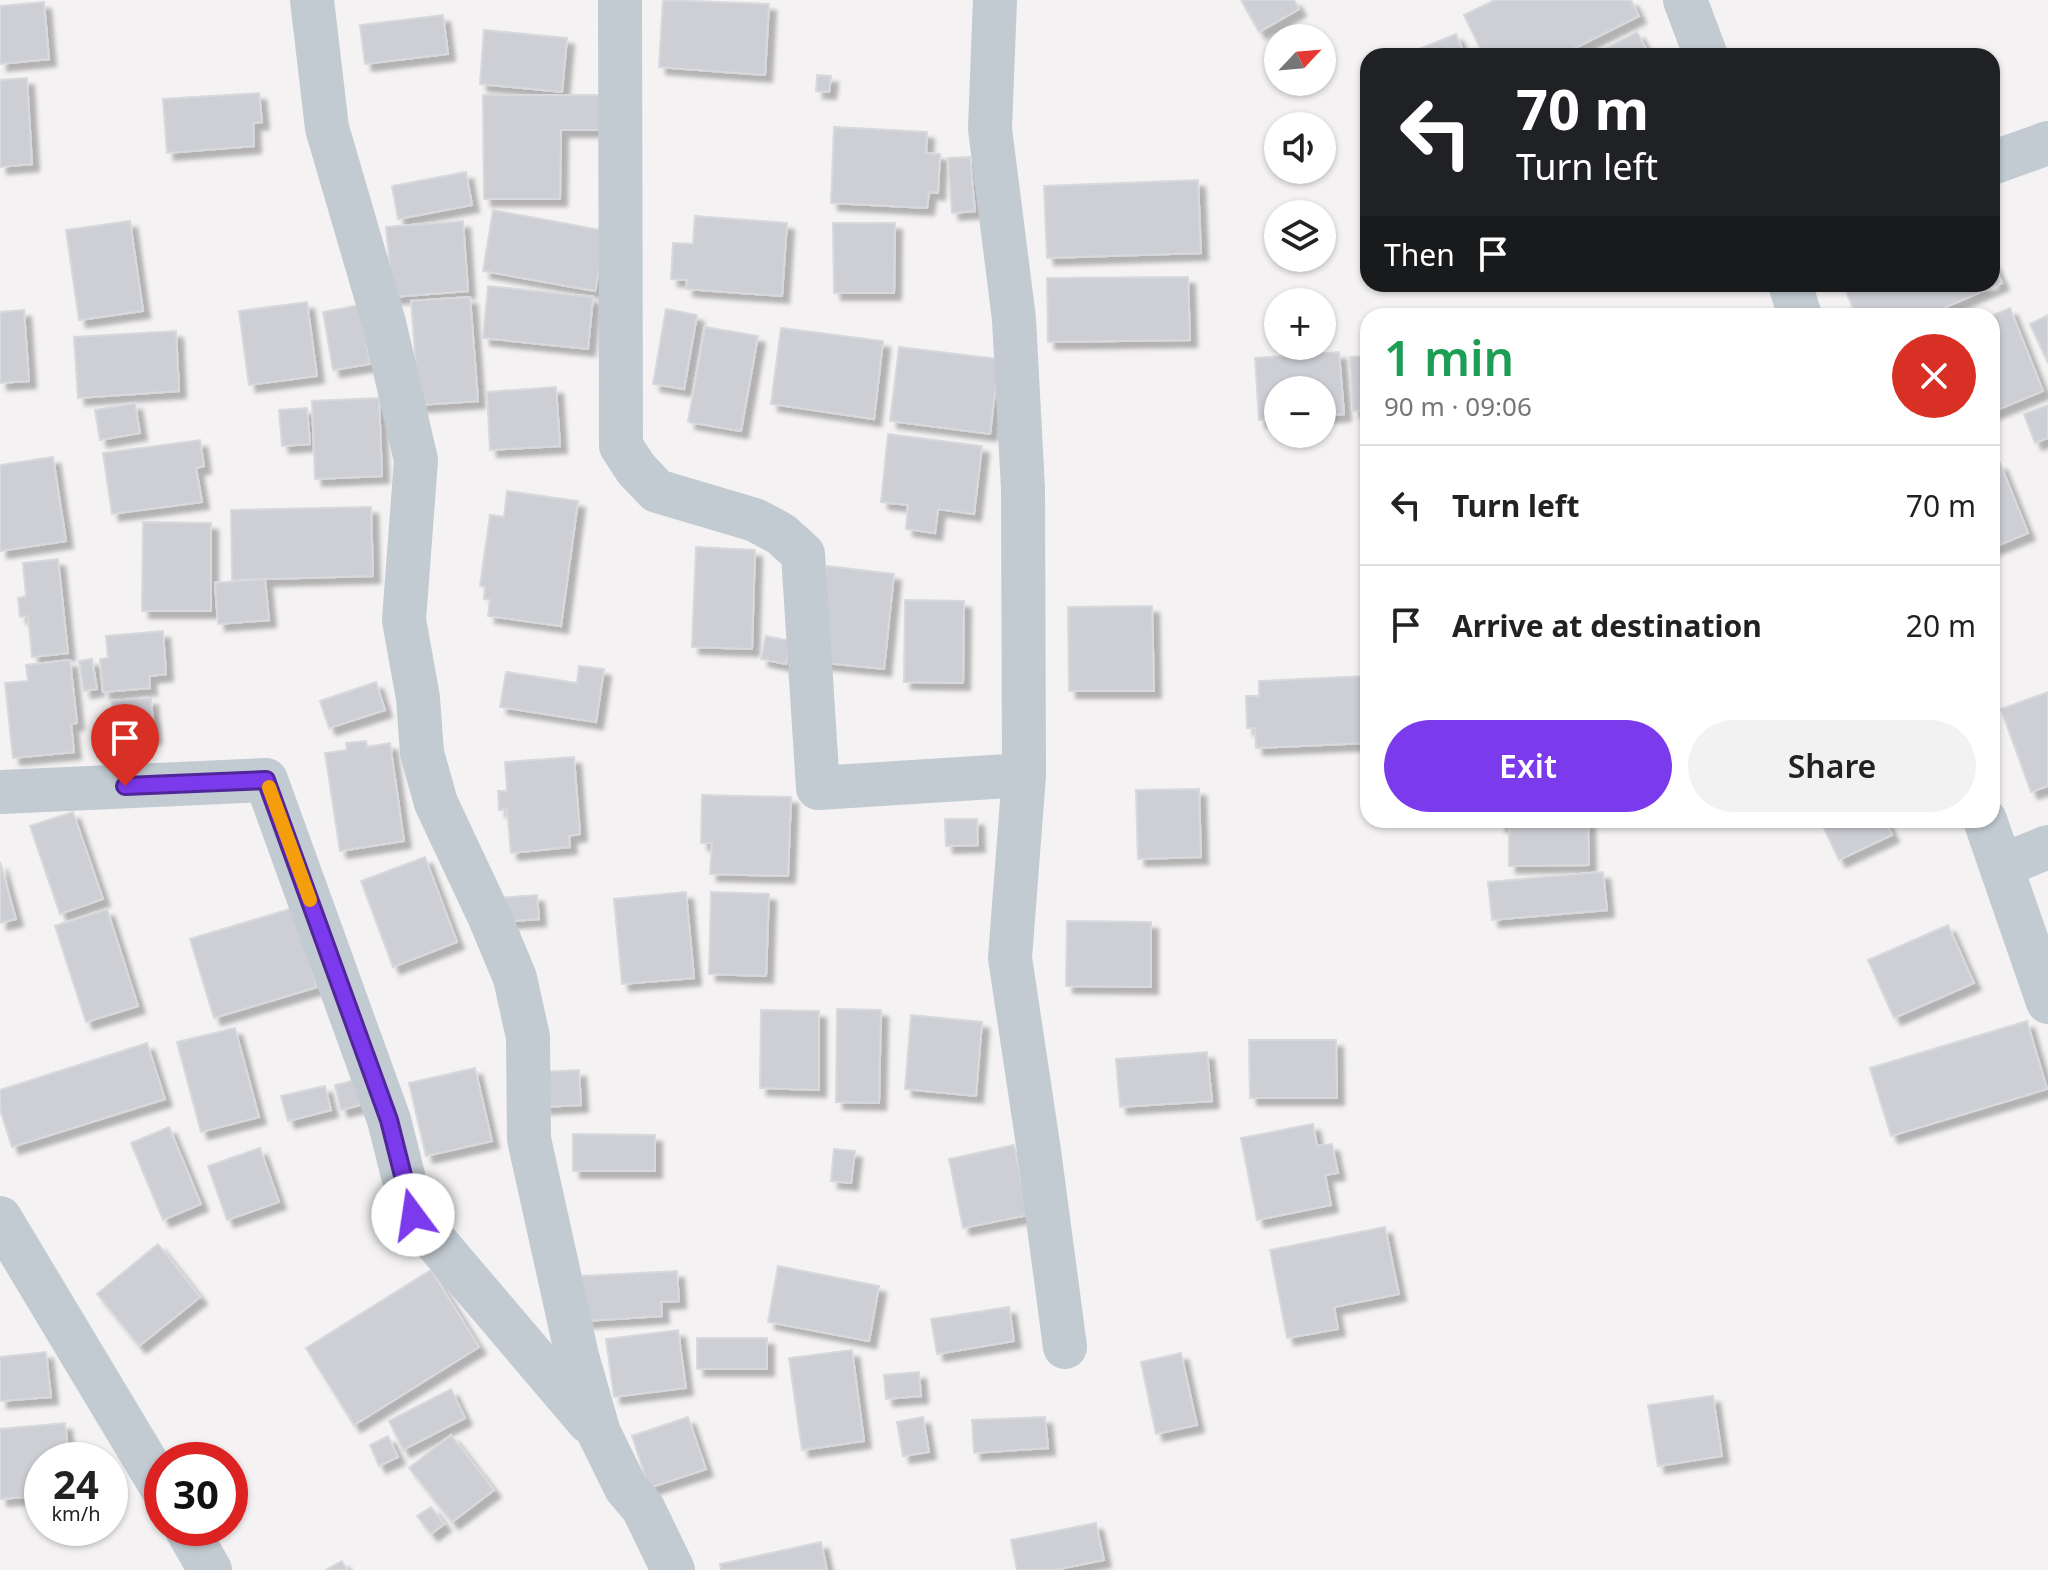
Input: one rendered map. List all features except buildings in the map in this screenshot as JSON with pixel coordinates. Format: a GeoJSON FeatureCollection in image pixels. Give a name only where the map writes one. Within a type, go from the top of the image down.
{"type":"FeatureCollection","features":[{"type":"Feature","properties":{"kind":"street"},"geometry":{"type":"LineString","coordinates":[[312,0],[327,128],[384,323],[416,460],[404,620],[418,698],[422,753],[436,803],[515,978],[528,1037],[529,1139],[577,1356],[599,1433],[626,1488],[643,1508],[673,1570]]}},
{"type":"Feature","properties":{"kind":"street"},"geometry":{"type":"LineString","coordinates":[[620,0],[621,446],[636,469],[657,491],[755,520],[781,534],[803,554],[818,788],[1024,775]]}},
{"type":"Feature","properties":{"kind":"street"},"geometry":{"type":"LineString","coordinates":[[995,0],[990,129],[1014,319],[1023,489],[1024,775],[1010,958],[1065,1347]]}},
{"type":"Feature","properties":{"kind":"street"},"geometry":{"type":"LineString","coordinates":[[1685,0],[1703,48]]}},
{"type":"Feature","properties":{"kind":"street"},"geometry":{"type":"LineString","coordinates":[[2000,160],[2048,143]]}},
{"type":"Feature","properties":{"kind":"street"},"geometry":{"type":"LineString","coordinates":[[0,792],[266,780],[389,1120],[413,1215],[599,1433]]}},
{"type":"Feature","properties":{"kind":"street"},"geometry":{"type":"LineString","coordinates":[[1988,828],[2048,1002]]}},
{"type":"Feature","properties":{"kind":"street"},"geometry":{"type":"LineString","coordinates":[[2001,866],[2048,847]]}},
{"type":"Feature","properties":{"kind":"street"},"geometry":{"type":"LineString","coordinates":[[0,1218],[144,1458]]}},
{"type":"Feature","properties":{"kind":"street"},"geometry":{"type":"LineString","coordinates":[[196,1546],[210,1570]]}},
{"type":"Feature","properties":{"kind":"slow traffic"},"geometry":{"type":"LineString","coordinates":[[269,787],[310,900]]}},
{"type":"Feature","properties":{"kind":"route"},"geometry":{"type":"LineString","coordinates":[[125,786],[266,780],[389,1120],[413,1215]]}}]}
